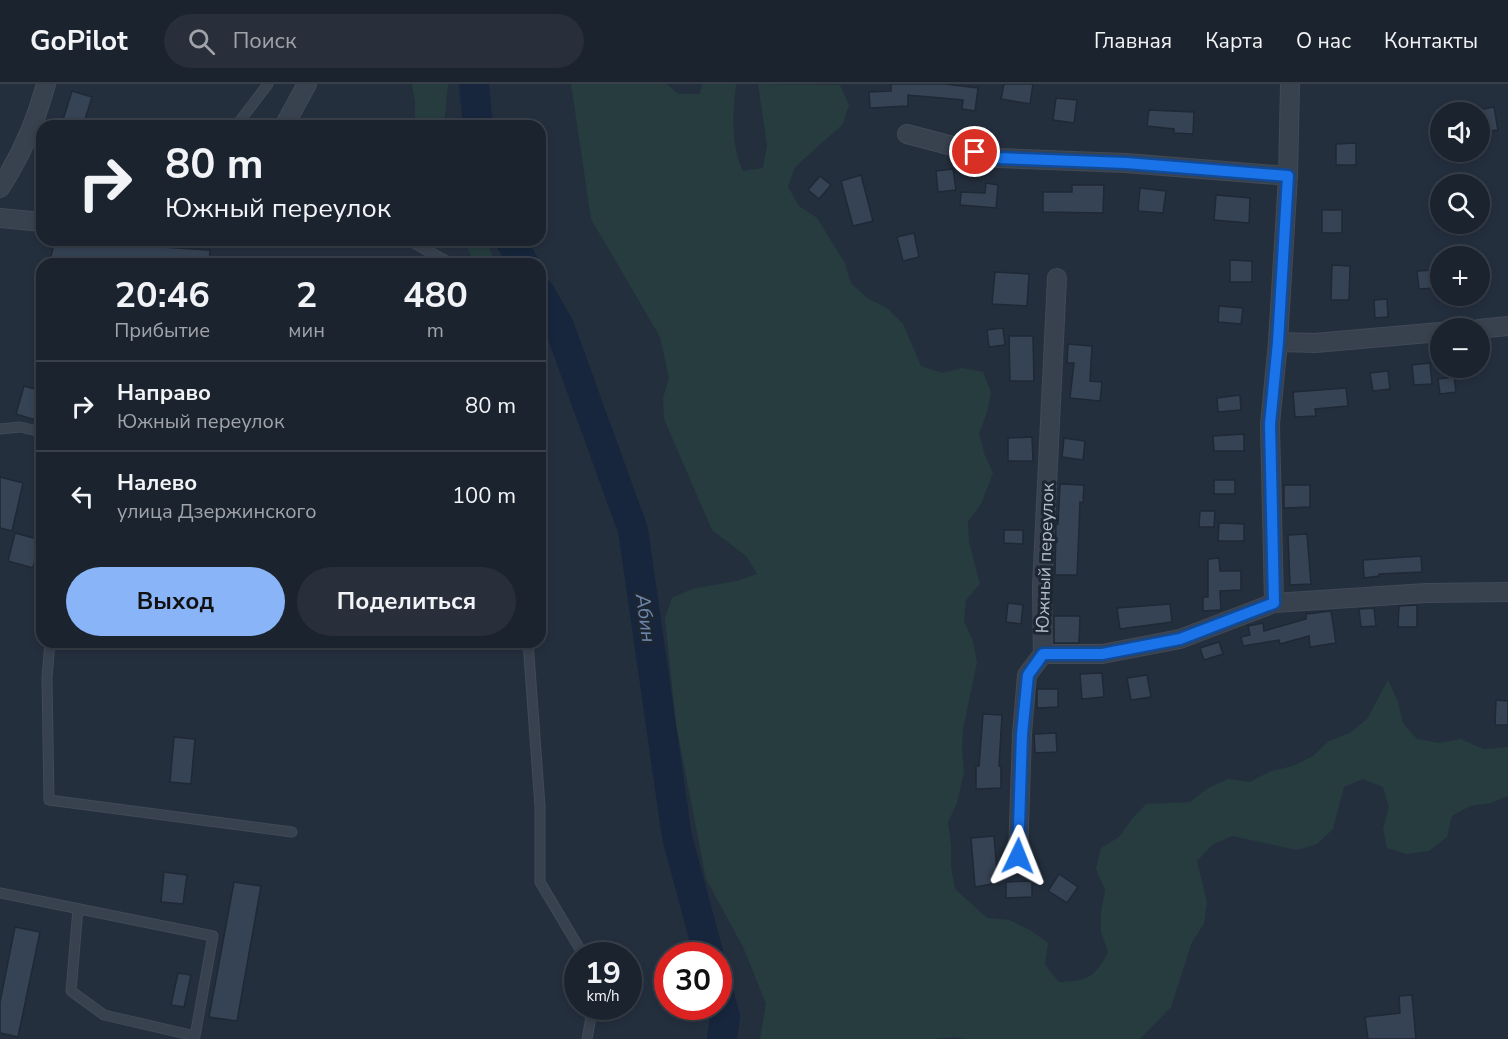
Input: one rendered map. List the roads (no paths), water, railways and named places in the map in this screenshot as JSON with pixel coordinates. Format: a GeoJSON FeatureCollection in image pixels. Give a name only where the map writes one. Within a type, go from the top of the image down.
{"type":"FeatureCollection","features":[{"type":"Feature","properties":{"kind":"street"},"geometry":{"type":"LineString","coordinates":[[0,188],[13,169],[38,114],[46,84]]}},
{"type":"Feature","properties":{"kind":"street"},"geometry":{"type":"LineString","coordinates":[[287,120],[307,84]]}},
{"type":"Feature","properties":{"kind":"street"},"geometry":{"type":"LineString","coordinates":[[1274,603],[1270,424],[1278,342],[1288,176],[1290,84]]}},
{"type":"Feature","properties":{"kind":"street"},"geometry":{"type":"LineString","coordinates":[[907,134],[998,158],[1126,163],[1288,176]]}},
{"type":"Feature","properties":{"kind":"street"},"geometry":{"type":"LineString","coordinates":[[0,218],[36,221]]}},
{"type":"Feature","properties":{"kind":"street","name":"Южный переулок"},"geometry":{"type":"LineString","coordinates":[[1057,278],[1042,587],[1043,654],[1102,654],[1180,639],[1274,603],[1426,593],[1508,592]]}},
{"type":"Feature","properties":{"kind":"street"},"geometry":{"type":"LineString","coordinates":[[1490,328],[1508,326]]}},
{"type":"Feature","properties":{"kind":"street"},"geometry":{"type":"LineString","coordinates":[[1278,342],[1315,343],[1430,333]]}},
{"type":"Feature","properties":{"kind":"street"},"geometry":{"type":"LineString","coordinates":[[1018,856],[1022,734],[1028,675],[1043,654]]}},
{"type":"Feature","properties":{"kind":"lane"},"geometry":{"type":"LineString","coordinates":[[241,120],[268,84]]}},
{"type":"Feature","properties":{"kind":"lane"},"geometry":{"type":"LineString","coordinates":[[419,246],[441,258]]}},
{"type":"Feature","properties":{"kind":"lane"},"geometry":{"type":"LineString","coordinates":[[0,429],[20,427],[36,431]]}},
{"type":"Feature","properties":{"kind":"lane"},"geometry":{"type":"LineString","coordinates":[[50,648],[47,678],[49,800],[292,832]]}},
{"type":"Feature","properties":{"kind":"lane"},"geometry":{"type":"LineString","coordinates":[[528,648],[540,806],[540,882],[576,942]]}},
{"type":"Feature","properties":{"kind":"lane"},"geometry":{"type":"LineString","coordinates":[[0,893],[213,936],[195,1036],[104,1015],[70,991],[78,909]]}},
{"type":"Feature","properties":{"kind":"lane"},"geometry":{"type":"LineString","coordinates":[[587,1039],[590,1020]]}},
{"type":"Feature","properties":{"kind":"waterway","name":"Абин"},"geometry":{"type":"LineString","coordinates":[[474,84],[477,120]]}},
{"type":"Feature","properties":{"kind":"waterway","name":"Абин"},"geometry":{"type":"LineString","coordinates":[[514,246],[520,258]]}},
{"type":"Feature","properties":{"kind":"waterway","name":"Абин"},"geometry":{"type":"LineString","coordinates":[[546,303],[559,326],[633,530],[677,837],[705,942]]}},
{"type":"Feature","properties":{"kind":"waterway","name":"Абин"},"geometry":{"type":"LineString","coordinates":[[722,1039],[724,1020]]}}]}
